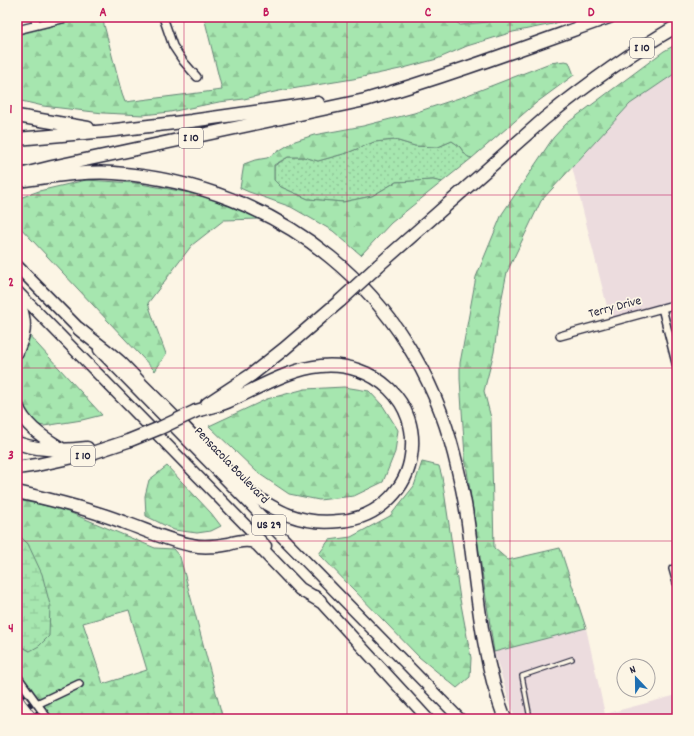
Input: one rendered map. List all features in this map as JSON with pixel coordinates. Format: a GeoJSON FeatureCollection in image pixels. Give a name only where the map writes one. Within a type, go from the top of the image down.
{"type":"FeatureCollection","features":[{"type":"Feature","properties":{"kind":"highway","name":"I 10"},"geometry":{"type":"LineString","coordinates":[[17,175],[365,100],[405,89],[485,62],[609,17]]}},
{"type":"Feature","properties":{"kind":"highway","name":"I 10"},"geometry":{"type":"LineString","coordinates":[[17,468],[92,453],[128,441],[196,412],[251,375],[284,349],[544,119],[570,98],[607,70],[677,26]]}},
{"type":"Feature","properties":{"kind":"highway"},"geometry":{"type":"LineString","coordinates":[[17,139],[107,131],[190,121],[323,102],[365,100]]}},
{"type":"Feature","properties":{"kind":"highway"},"geometry":{"type":"LineString","coordinates":[[17,116],[107,131]]}},
{"type":"Feature","properties":{"kind":"highway"},"geometry":{"type":"LineString","coordinates":[[17,181],[80,173],[111,173],[166,180],[205,190],[264,214],[292,230],[332,259],[355,279],[369,294],[397,329],[417,360],[434,393],[446,424],[467,513],[486,652],[504,719]]}},
{"type":"Feature","properties":{"kind":"highway","name":"Pensacola Boulevard"},"geometry":{"type":"LineString","coordinates":[[17,266],[78,329]]}},
{"type":"Feature","properties":{"kind":"highway"},"geometry":{"type":"LineString","coordinates":[[17,296],[24,322],[24,333],[17,352]]}},
{"type":"Feature","properties":{"kind":"highway"},"geometry":{"type":"LineString","coordinates":[[78,329],[121,363],[247,491],[279,511],[290,516],[304,520],[331,522],[345,521],[368,514],[382,505],[394,494],[407,473],[410,462],[412,440],[410,427],[407,415],[396,395],[370,374],[347,367],[309,367],[259,386],[225,403],[196,412]]}},
{"type":"Feature","properties":{"kind":"highway"},"geometry":{"type":"LineString","coordinates":[[17,406],[26,422],[33,429],[63,450]]}},
{"type":"Feature","properties":{"kind":"highway"},"geometry":{"type":"LineString","coordinates":[[17,443],[36,449],[63,450],[81,449],[128,441]]}},
{"type":"Feature","properties":{"kind":"highway"},"geometry":{"type":"LineString","coordinates":[[17,492],[41,497],[86,510],[188,545],[204,547],[252,541],[258,545],[300,589],[320,601]]}},
{"type":"Feature","properties":{"kind":"main road","name":"US 29"},"geometry":{"type":"LineString","coordinates":[[17,291],[320,601],[428,719]]}},
{"type":"Feature","properties":{"kind":"main road","name":"Pensacola Boulevard"},"geometry":{"type":"LineString","coordinates":[[78,329],[460,719]]}},
{"type":"Feature","properties":{"kind":"street"},"geometry":{"type":"LineString","coordinates":[[34,17],[37,25]]}},
{"type":"Feature","properties":{"kind":"street"},"geometry":{"type":"LineString","coordinates":[[17,30],[70,17]]}},
{"type":"Feature","properties":{"kind":"street"},"geometry":{"type":"LineString","coordinates":[[163,17],[173,46],[183,61],[197,77]]}},
{"type":"Feature","properties":{"kind":"street","name":"Terry Drive"},"geometry":{"type":"LineString","coordinates":[[560,336],[677,304]]}},
{"type":"Feature","properties":{"kind":"street"},"geometry":{"type":"LineString","coordinates":[[662,308],[677,367]]}},
{"type":"Feature","properties":{"kind":"street"},"geometry":{"type":"LineString","coordinates":[[673,569],[677,583]]}},
{"type":"Feature","properties":{"kind":"street"},"geometry":{"type":"LineString","coordinates":[[17,676],[48,719]]}},
{"type":"Feature","properties":{"kind":"street"},"geometry":{"type":"LineString","coordinates":[[37,704],[79,684]]}},
{"type":"Feature","properties":{"kind":"lane"},"geometry":{"type":"LineString","coordinates":[[532,719],[529,713],[522,676],[572,659]]}},
{"type":"Feature","properties":{"kind":"shaded area"},"geometry":{"type":"Polygon","coordinates":[[[677,72],[677,300],[610,318],[572,167],[630,104],[677,72]]]}},
{"type":"Feature","properties":{"kind":"shaded area"},"geometry":{"type":"Polygon","coordinates":[[[586,628],[605,714],[677,695],[677,719],[515,719],[494,652],[586,628]]]}},
{"type":"Feature","properties":{"kind":"green space"},"geometry":{"type":"Polygon","coordinates":[[[88,17],[102,17],[125,102],[222,90],[204,17],[451,17],[460,25],[487,22],[492,17],[573,17],[553,24],[513,32],[467,46],[437,59],[400,69],[170,112],[143,115],[103,113],[43,106],[17,100],[17,35],[88,17]]]}},
{"type":"Feature","properties":{"kind":"green space"},"geometry":{"type":"Polygon","coordinates":[[[677,44],[677,72],[630,104],[541,201],[507,272],[500,307],[494,352],[484,391],[491,418],[494,548],[508,560],[560,548],[586,628],[494,652],[465,457],[460,379],[460,363],[476,277],[502,214],[553,138],[566,124],[664,51],[677,44]]]}},
{"type":"Feature","properties":{"kind":"green space"},"geometry":{"type":"Polygon","coordinates":[[[565,61],[569,62],[574,75],[536,103],[472,158],[466,155],[460,147],[452,141],[438,147],[415,146],[395,140],[374,142],[347,153],[318,161],[304,157],[288,157],[274,165],[274,180],[281,187],[308,199],[343,202],[372,196],[396,182],[433,180],[442,182],[391,223],[361,255],[333,231],[291,207],[240,188],[244,164],[267,158],[295,141],[314,135],[363,126],[414,113],[465,96],[550,63],[565,61]]]}},
{"type":"Feature","properties":{"kind":"green space"},"geometry":{"type":"Polygon","coordinates":[[[395,140],[415,146],[438,147],[452,141],[460,147],[466,155],[472,158],[442,182],[433,180],[396,182],[372,196],[343,202],[308,199],[281,187],[274,180],[274,166],[288,157],[304,157],[318,161],[347,153],[374,142],[395,140]]]}},
{"type":"Feature","properties":{"kind":"green space"},"geometry":{"type":"Polygon","coordinates":[[[86,180],[135,183],[191,193],[236,205],[260,219],[224,220],[192,245],[148,303],[166,354],[155,371],[17,224],[17,199],[39,191],[86,180]]]}},
{"type":"Feature","properties":{"kind":"green space"},"geometry":{"type":"Polygon","coordinates":[[[17,322],[102,415],[44,426],[17,421],[17,322]]]}},
{"type":"Feature","properties":{"kind":"green space"},"geometry":{"type":"Polygon","coordinates":[[[344,387],[369,391],[383,406],[398,430],[395,452],[383,482],[354,496],[319,500],[289,494],[258,473],[209,426],[267,399],[305,389],[344,387]]]}},
{"type":"Feature","properties":{"kind":"green space"},"geometry":{"type":"Polygon","coordinates":[[[422,462],[439,466],[442,477],[460,599],[471,658],[470,677],[457,688],[419,657],[319,554],[329,540],[351,537],[390,516],[414,486],[422,462]]]}},
{"type":"Feature","properties":{"kind":"green space"},"geometry":{"type":"Polygon","coordinates":[[[167,466],[211,513],[221,526],[211,531],[197,533],[174,530],[146,516],[145,496],[149,480],[167,466]]]}},
{"type":"Feature","properties":{"kind":"green space"},"geometry":{"type":"Polygon","coordinates":[[[17,500],[59,508],[155,548],[173,549],[180,557],[223,719],[52,719],[42,706],[84,686],[80,679],[37,700],[17,674],[17,644],[30,651],[22,538],[17,537],[17,500]],[[129,610],[83,623],[103,684],[147,670],[129,610]]]}},
{"type":"Feature","properties":{"kind":"green space"},"geometry":{"type":"Polygon","coordinates":[[[17,537],[22,538],[28,544],[42,574],[50,605],[49,636],[39,646],[30,651],[17,644],[17,537]]]}},
{"type":"Feature","properties":{"kind":"railway"},"geometry":{"type":"LineString","coordinates":[[17,688],[41,719]]}}]}
